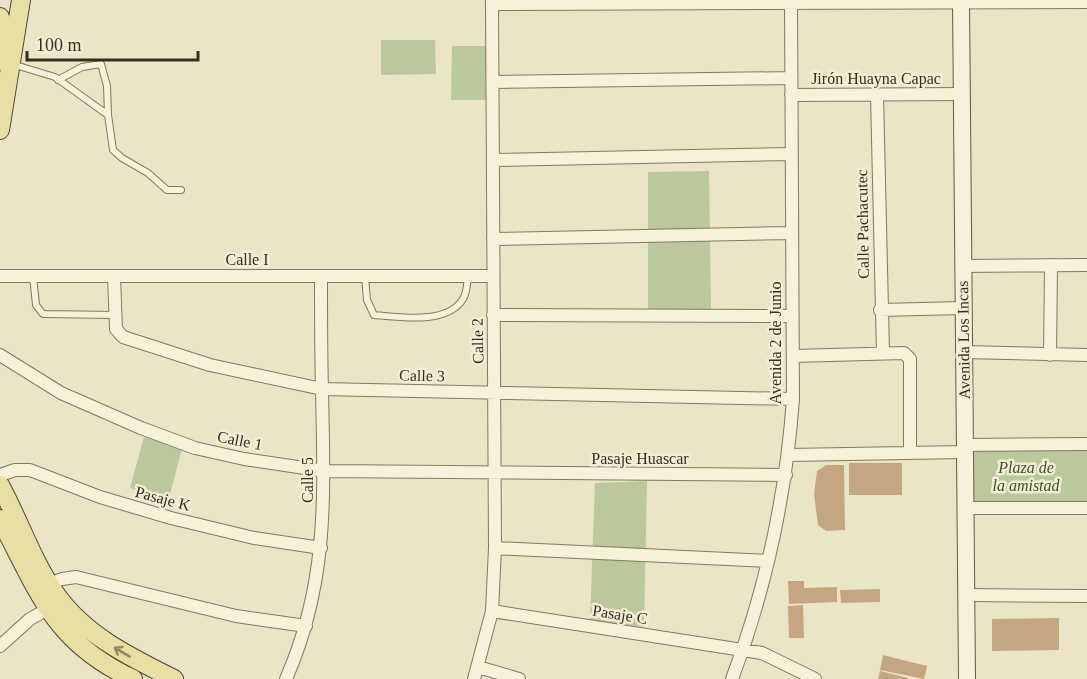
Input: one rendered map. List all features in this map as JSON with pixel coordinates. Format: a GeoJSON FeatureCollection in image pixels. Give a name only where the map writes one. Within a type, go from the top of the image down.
{"type":"FeatureCollection","features":[{"type":"Feature","properties":{"kind":"main road"},"geometry":{"type":"LineString","coordinates":[[4,62],[21,0]]}},
{"type":"Feature","properties":{"kind":"main road"},"geometry":{"type":"LineString","coordinates":[[0,17],[4,62],[0,130]]}},
{"type":"Feature","properties":{"kind":"main road"},"geometry":{"type":"LineString","coordinates":[[0,485],[44,587],[48,609],[76,644],[134,679]]}},
{"type":"Feature","properties":{"kind":"main road"},"geometry":{"type":"LineString","coordinates":[[0,519],[44,587],[70,611],[104,641],[174,679]]}},
{"type":"Feature","properties":{"kind":"street","name":"Avenida Los Incas"},"geometry":{"type":"LineString","coordinates":[[961,1],[967,679]]}},
{"type":"Feature","properties":{"kind":"street"},"geometry":{"type":"LineString","coordinates":[[492,2],[1087,2]]}},
{"type":"Feature","properties":{"kind":"street","name":"Calle 2"},"geometry":{"type":"LineString","coordinates":[[474,679],[492,611],[495,548],[492,2]]}},
{"type":"Feature","properties":{"kind":"street","name":"Avenida 2 de Junio"},"geometry":{"type":"LineString","coordinates":[[732,679],[743,649],[767,561],[789,455],[793,356],[790,154],[791,2]]}},
{"type":"Feature","properties":{"kind":"street"},"geometry":{"type":"LineString","coordinates":[[494,82],[791,78]]}},
{"type":"Feature","properties":{"kind":"street","name":"Jirón Huayna Capac"},"geometry":{"type":"LineString","coordinates":[[791,95],[962,93]]}},
{"type":"Feature","properties":{"kind":"street","name":"Calle Pachacutec"},"geometry":{"type":"LineString","coordinates":[[878,95],[880,310],[883,353]]}},
{"type":"Feature","properties":{"kind":"street"},"geometry":{"type":"LineString","coordinates":[[493,160],[790,154]]}},
{"type":"Feature","properties":{"kind":"street"},"geometry":{"type":"LineString","coordinates":[[493,239],[792,233]]}},
{"type":"Feature","properties":{"kind":"street"},"geometry":{"type":"LineString","coordinates":[[1050,355],[1051,264]]}},
{"type":"Feature","properties":{"kind":"street"},"geometry":{"type":"LineString","coordinates":[[962,267],[1087,265]]}},
{"type":"Feature","properties":{"kind":"street","name":"Calle I"},"geometry":{"type":"LineString","coordinates":[[0,276],[493,276]]}},
{"type":"Feature","properties":{"kind":"street","name":"Calle 3"},"geometry":{"type":"LineString","coordinates":[[114,276],[116,329],[123,337],[210,365],[322,389],[792,399]]}},
{"type":"Feature","properties":{"kind":"street","name":"Calle 5"},"geometry":{"type":"LineString","coordinates":[[286,679],[306,627],[321,548],[325,471],[321,276]]}},
{"type":"Feature","properties":{"kind":"street"},"geometry":{"type":"LineString","coordinates":[[880,310],[963,308]]}},
{"type":"Feature","properties":{"kind":"street"},"geometry":{"type":"LineString","coordinates":[[493,315],[792,316]]}},
{"type":"Feature","properties":{"kind":"street"},"geometry":{"type":"LineString","coordinates":[[963,352],[1087,355]]}},
{"type":"Feature","properties":{"kind":"street"},"geometry":{"type":"LineString","coordinates":[[793,356],[904,353],[910,359],[910,452]]}},
{"type":"Feature","properties":{"kind":"street","name":"Calle 1"},"geometry":{"type":"LineString","coordinates":[[0,355],[61,393],[141,428],[195,448],[244,459],[325,471],[495,473]]}},
{"type":"Feature","properties":{"kind":"street"},"geometry":{"type":"LineString","coordinates":[[789,455],[1087,444]]}},
{"type":"Feature","properties":{"kind":"street","name":"Pasaje K"},"geometry":{"type":"LineString","coordinates":[[0,475],[15,470],[30,470],[100,497],[171,518],[254,538],[321,548]]}},
{"type":"Feature","properties":{"kind":"street","name":"Pasaje Huascar"},"geometry":{"type":"LineString","coordinates":[[495,473],[786,475]]}},
{"type":"Feature","properties":{"kind":"street"},"geometry":{"type":"LineString","coordinates":[[964,508],[1087,508]]}},
{"type":"Feature","properties":{"kind":"street"},"geometry":{"type":"LineString","coordinates":[[495,548],[767,561]]}},
{"type":"Feature","properties":{"kind":"street"},"geometry":{"type":"LineString","coordinates":[[44,587],[76,577],[236,616],[306,627]]}},
{"type":"Feature","properties":{"kind":"street"},"geometry":{"type":"LineString","coordinates":[[967,595],[1087,596]]}},
{"type":"Feature","properties":{"kind":"street"},"geometry":{"type":"LineString","coordinates":[[0,646],[30,619],[48,609]]}},
{"type":"Feature","properties":{"kind":"street","name":"Pasaje C"},"geometry":{"type":"LineString","coordinates":[[492,611],[743,649],[762,653],[815,679]]}},
{"type":"Feature","properties":{"kind":"street"},"geometry":{"type":"LineString","coordinates":[[478,667],[519,679]]}},
{"type":"Feature","properties":{"kind":"lane"},"geometry":{"type":"LineString","coordinates":[[4,62],[58,80],[108,115]]}},
{"type":"Feature","properties":{"kind":"lane"},"geometry":{"type":"LineString","coordinates":[[58,80],[82,67],[100,64],[107,86],[113,150],[122,158],[148,172],[167,190],[181,190]]}},
{"type":"Feature","properties":{"kind":"lane"},"geometry":{"type":"LineString","coordinates":[[33,276],[36,305],[43,314],[116,315]]}},
{"type":"Feature","properties":{"kind":"lane"},"geometry":{"type":"LineString","coordinates":[[365,276],[367,300],[374,315],[403,318],[438,315],[456,309],[465,297],[469,276]]}},
{"type":"Feature","properties":{"kind":"green space"},"geometry":{"type":"Polygon","coordinates":[[[381,40],[435,40],[436,74],[381,75],[381,40]]]}},
{"type":"Feature","properties":{"kind":"green space"},"geometry":{"type":"Polygon","coordinates":[[[452,46],[486,46],[486,100],[451,100],[452,46]]]}},
{"type":"Feature","properties":{"kind":"green space"},"geometry":{"type":"Polygon","coordinates":[[[709,171],[711,309],[648,311],[648,172],[709,171]]]}},
{"type":"Feature","properties":{"kind":"green space"},"geometry":{"type":"Polygon","coordinates":[[[144,437],[182,448],[169,499],[130,488],[144,437]]]}},
{"type":"Feature","properties":{"kind":"green space","name":"Plaza de la amistad"},"geometry":{"type":"Polygon","coordinates":[[[1087,444],[1087,507],[964,508],[964,445],[1087,444]]]}},
{"type":"Feature","properties":{"kind":"green space"},"geometry":{"type":"Polygon","coordinates":[[[647,481],[644,627],[590,621],[595,483],[647,481]]]}},
{"type":"Feature","properties":{"kind":"building"},"geometry":{"type":"Polygon","coordinates":[[[849,463],[902,463],[902,495],[849,495],[849,463]]]}},
{"type":"Feature","properties":{"kind":"building"},"geometry":{"type":"Polygon","coordinates":[[[826,465],[844,465],[845,530],[826,531],[818,525],[814,494],[817,471],[826,465]]]}},
{"type":"Feature","properties":{"kind":"building"},"geometry":{"type":"Polygon","coordinates":[[[788,581],[804,581],[804,588],[837,587],[837,602],[789,604],[788,581]]]}},
{"type":"Feature","properties":{"kind":"building"},"geometry":{"type":"Polygon","coordinates":[[[880,589],[880,602],[841,603],[840,590],[880,589]]]}},
{"type":"Feature","properties":{"kind":"building"},"geometry":{"type":"Polygon","coordinates":[[[803,605],[804,638],[789,638],[788,606],[803,605]]]}},
{"type":"Feature","properties":{"kind":"building"},"geometry":{"type":"Polygon","coordinates":[[[1059,618],[1059,650],[992,651],[992,619],[1059,618]]]}},
{"type":"Feature","properties":{"kind":"building"},"geometry":{"type":"Polygon","coordinates":[[[883,655],[927,666],[924,679],[880,670],[883,655]]]}},
{"type":"Feature","properties":{"kind":"building"},"geometry":{"type":"Polygon","coordinates":[[[880,671],[908,678],[908,679],[878,679],[880,671]]]}}]}
